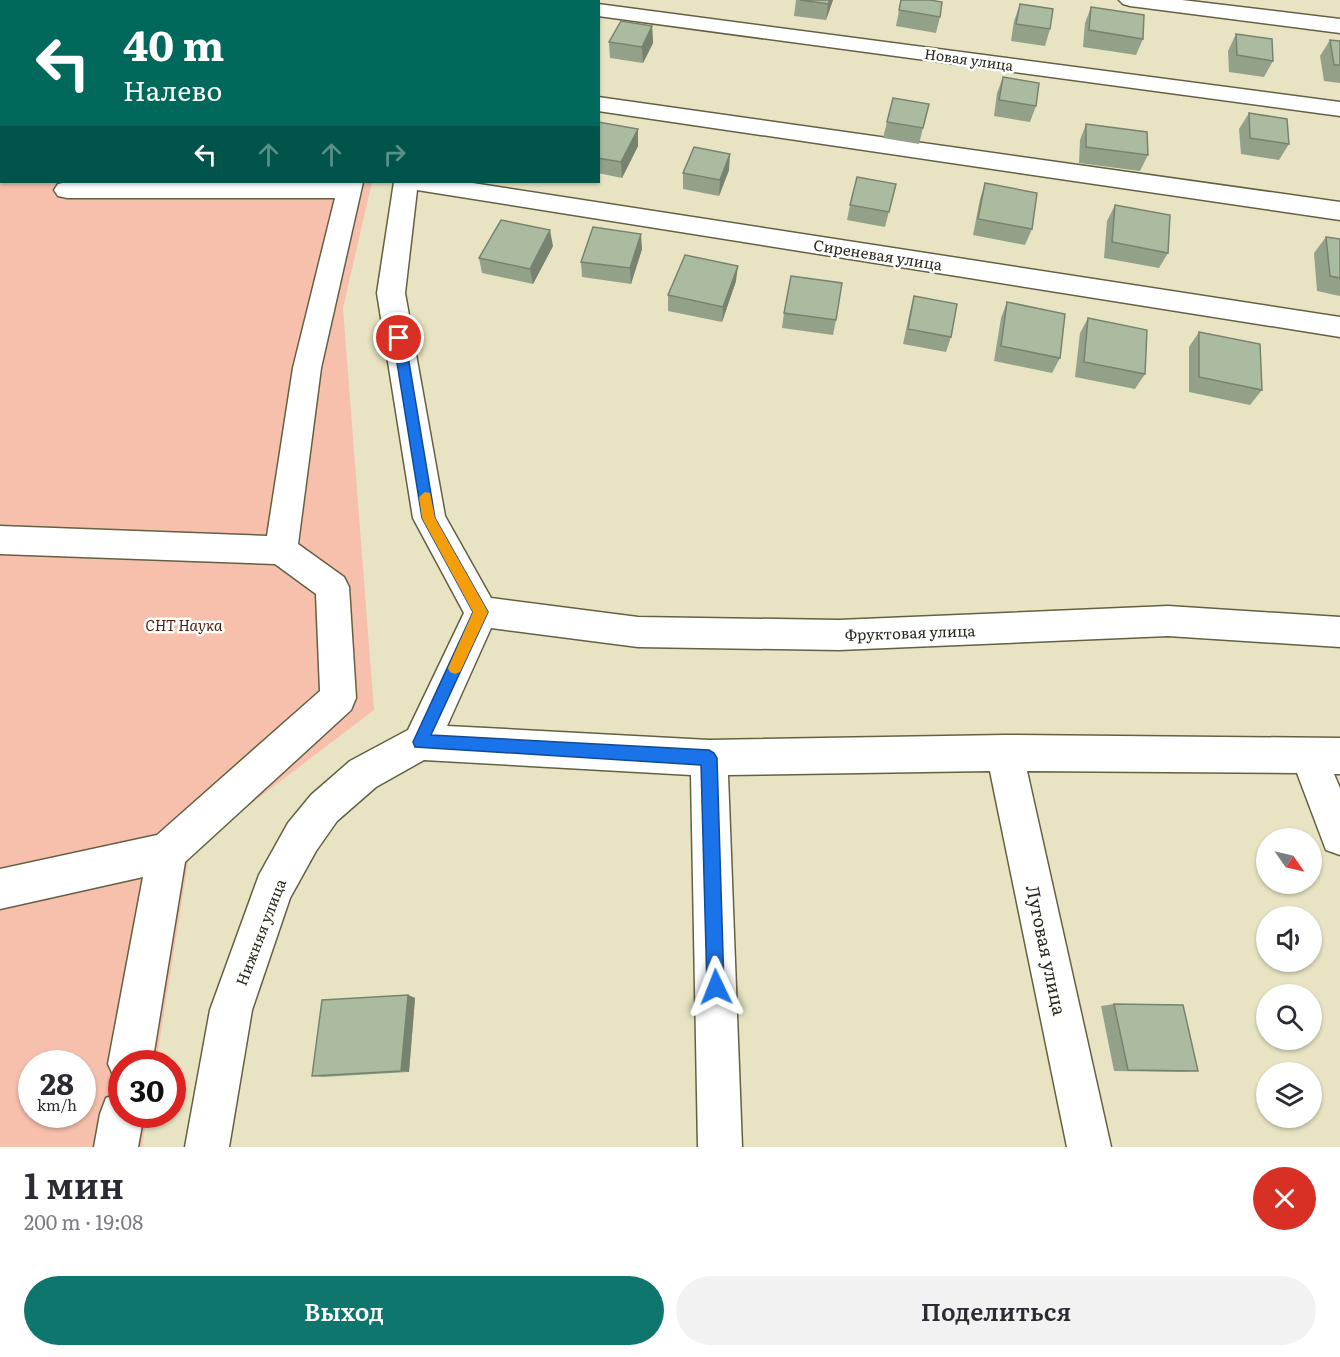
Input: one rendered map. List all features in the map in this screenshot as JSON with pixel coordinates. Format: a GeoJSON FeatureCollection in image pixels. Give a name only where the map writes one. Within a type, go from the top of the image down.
{"type":"FeatureCollection","features":[{"type":"Feature","properties":{"kind":"street"},"geometry":{"type":"LineString","coordinates":[[1130,0],[1340,26]]}},
{"type":"Feature","properties":{"kind":"street","name":"Новая улица"},"geometry":{"type":"LineString","coordinates":[[600,10],[1340,109]]}},
{"type":"Feature","properties":{"kind":"street"},"geometry":{"type":"LineString","coordinates":[[600,104],[1340,211]]}},
{"type":"Feature","properties":{"kind":"street"},"geometry":{"type":"LineString","coordinates":[[406,183],[391,293],[427,507],[429,518],[481,612],[421,742],[709,758],[1005,753],[1325,756],[1340,837]]}},
{"type":"Feature","properties":{"kind":"street","name":"Сиреневая улица"},"geometry":{"type":"LineString","coordinates":[[423,183],[1340,327]]}},
{"type":"Feature","properties":{"kind":"street"},"geometry":{"type":"LineString","coordinates":[[67,190],[165,186],[350,186],[307,368],[281,550]]}},
{"type":"Feature","properties":{"kind":"street"},"geometry":{"type":"LineString","coordinates":[[0,540],[281,550],[332,587],[338,698],[167,852],[0,889]]}},
{"type":"Feature","properties":{"kind":"street","name":"Фруктовая улица"},"geometry":{"type":"LineString","coordinates":[[481,612],[638,632],[839,635],[1168,621],[1340,632]]}},
{"type":"Feature","properties":{"kind":"street","name":"Нижняя улица"},"geometry":{"type":"LineString","coordinates":[[207,1147],[231,1010],[273,889],[302,837],[330,802],[363,774],[421,742]]}},
{"type":"Feature","properties":{"kind":"street","name":"Луговая улица"},"geometry":{"type":"LineString","coordinates":[[1005,753],[1089,1147]]}},
{"type":"Feature","properties":{"kind":"street"},"geometry":{"type":"LineString","coordinates":[[709,758],[720,1147]]}},
{"type":"Feature","properties":{"kind":"street"},"geometry":{"type":"LineString","coordinates":[[132,1050],[167,852]]}},
{"type":"Feature","properties":{"kind":"street"},"geometry":{"type":"LineString","coordinates":[[116,1147],[119,1128]]}},
{"type":"Feature","properties":{"kind":"green space","name":"СНТ Наука"},"geometry":{"type":"Polygon","coordinates":[[[0,183],[372,183],[343,308],[374,710],[190,850],[158,1050],[108,1050],[108,1128],[145,1128],[142,1147],[0,1147],[0,183]]]}},
{"type":"Feature","properties":{"kind":"building"},"geometry":{"type":"Polygon","coordinates":[[[800,0],[830,0],[828,4],[800,0]]]}},
{"type":"Feature","properties":{"kind":"building"},"geometry":{"type":"Polygon","coordinates":[[[901,0],[942,2],[940,17],[899,10],[901,0]]]}},
{"type":"Feature","properties":{"kind":"building"},"geometry":{"type":"Polygon","coordinates":[[[1020,4],[1053,9],[1050,29],[1016,24],[1020,4]]]}},
{"type":"Feature","properties":{"kind":"building"},"geometry":{"type":"Polygon","coordinates":[[[1091,7],[1144,15],[1143,39],[1089,30],[1091,7]]]}},
{"type":"Feature","properties":{"kind":"building"},"geometry":{"type":"Polygon","coordinates":[[[621,21],[652,26],[642,47],[609,42],[621,21]]]}},
{"type":"Feature","properties":{"kind":"building"},"geometry":{"type":"Polygon","coordinates":[[[1236,34],[1272,39],[1273,61],[1237,55],[1236,34]]]}},
{"type":"Feature","properties":{"kind":"building"},"geometry":{"type":"Polygon","coordinates":[[[1330,40],[1340,41],[1340,65],[1334,65],[1330,40]]]}},
{"type":"Feature","properties":{"kind":"building"},"geometry":{"type":"Polygon","coordinates":[[[1003,77],[1039,83],[1036,106],[999,100],[1003,77]]]}},
{"type":"Feature","properties":{"kind":"building"},"geometry":{"type":"Polygon","coordinates":[[[893,98],[929,104],[923,128],[887,122],[893,98]]]}},
{"type":"Feature","properties":{"kind":"building"},"geometry":{"type":"Polygon","coordinates":[[[1249,113],[1287,119],[1289,144],[1250,138],[1249,113]]]}},
{"type":"Feature","properties":{"kind":"building"},"geometry":{"type":"Polygon","coordinates":[[[600,122],[638,129],[621,162],[600,158],[600,122]]]}},
{"type":"Feature","properties":{"kind":"building"},"geometry":{"type":"Polygon","coordinates":[[[1086,124],[1147,132],[1148,155],[1086,147],[1086,124]]]}},
{"type":"Feature","properties":{"kind":"building"},"geometry":{"type":"Polygon","coordinates":[[[694,147],[730,154],[720,180],[683,173],[694,147]]]}},
{"type":"Feature","properties":{"kind":"building"},"geometry":{"type":"Polygon","coordinates":[[[857,177],[896,184],[889,212],[850,205],[857,177]]]}},
{"type":"Feature","properties":{"kind":"building"},"geometry":{"type":"Polygon","coordinates":[[[985,183],[1037,193],[1032,229],[978,219],[985,183]]]}},
{"type":"Feature","properties":{"kind":"building"},"geometry":{"type":"Polygon","coordinates":[[[1115,205],[1170,215],[1168,253],[1112,242],[1115,205]]]}},
{"type":"Feature","properties":{"kind":"building"},"geometry":{"type":"Polygon","coordinates":[[[501,220],[550,230],[530,269],[479,258],[501,220]]]}},
{"type":"Feature","properties":{"kind":"building"},"geometry":{"type":"Polygon","coordinates":[[[593,227],[641,234],[630,268],[581,262],[593,227]]]}},
{"type":"Feature","properties":{"kind":"building"},"geometry":{"type":"Polygon","coordinates":[[[1326,237],[1340,239],[1340,278],[1330,276],[1326,237]]]}},
{"type":"Feature","properties":{"kind":"building"},"geometry":{"type":"Polygon","coordinates":[[[685,255],[738,266],[723,307],[668,295],[685,255]]]}},
{"type":"Feature","properties":{"kind":"building"},"geometry":{"type":"Polygon","coordinates":[[[791,276],[842,283],[836,320],[784,313],[791,276]]]}},
{"type":"Feature","properties":{"kind":"building"},"geometry":{"type":"Polygon","coordinates":[[[914,296],[957,304],[951,337],[908,329],[914,296]]]}},
{"type":"Feature","properties":{"kind":"building"},"geometry":{"type":"Polygon","coordinates":[[[1007,302],[1065,314],[1060,358],[1001,346],[1007,302]]]}},
{"type":"Feature","properties":{"kind":"building"},"geometry":{"type":"Polygon","coordinates":[[[1088,318],[1147,330],[1145,374],[1084,362],[1088,318]]]}},
{"type":"Feature","properties":{"kind":"building"},"geometry":{"type":"Polygon","coordinates":[[[1199,332],[1260,344],[1262,390],[1199,377],[1199,332]]]}},
{"type":"Feature","properties":{"kind":"building"},"geometry":{"type":"Polygon","coordinates":[[[408,995],[401,1071],[312,1076],[322,1000],[408,995]]]}},
{"type":"Feature","properties":{"kind":"building"},"geometry":{"type":"Polygon","coordinates":[[[1114,1004],[1183,1005],[1198,1071],[1128,1070],[1114,1004]]]}},
{"type":"Feature","properties":{"kind":"slow traffic"},"geometry":{"type":"LineString","coordinates":[[425,497],[429,518],[481,612],[455,668]]}},
{"type":"Feature","properties":{"kind":"route"},"geometry":{"type":"LineString","coordinates":[[399,338],[429,518],[481,612],[421,742],[709,758],[716,987]]}}]}
